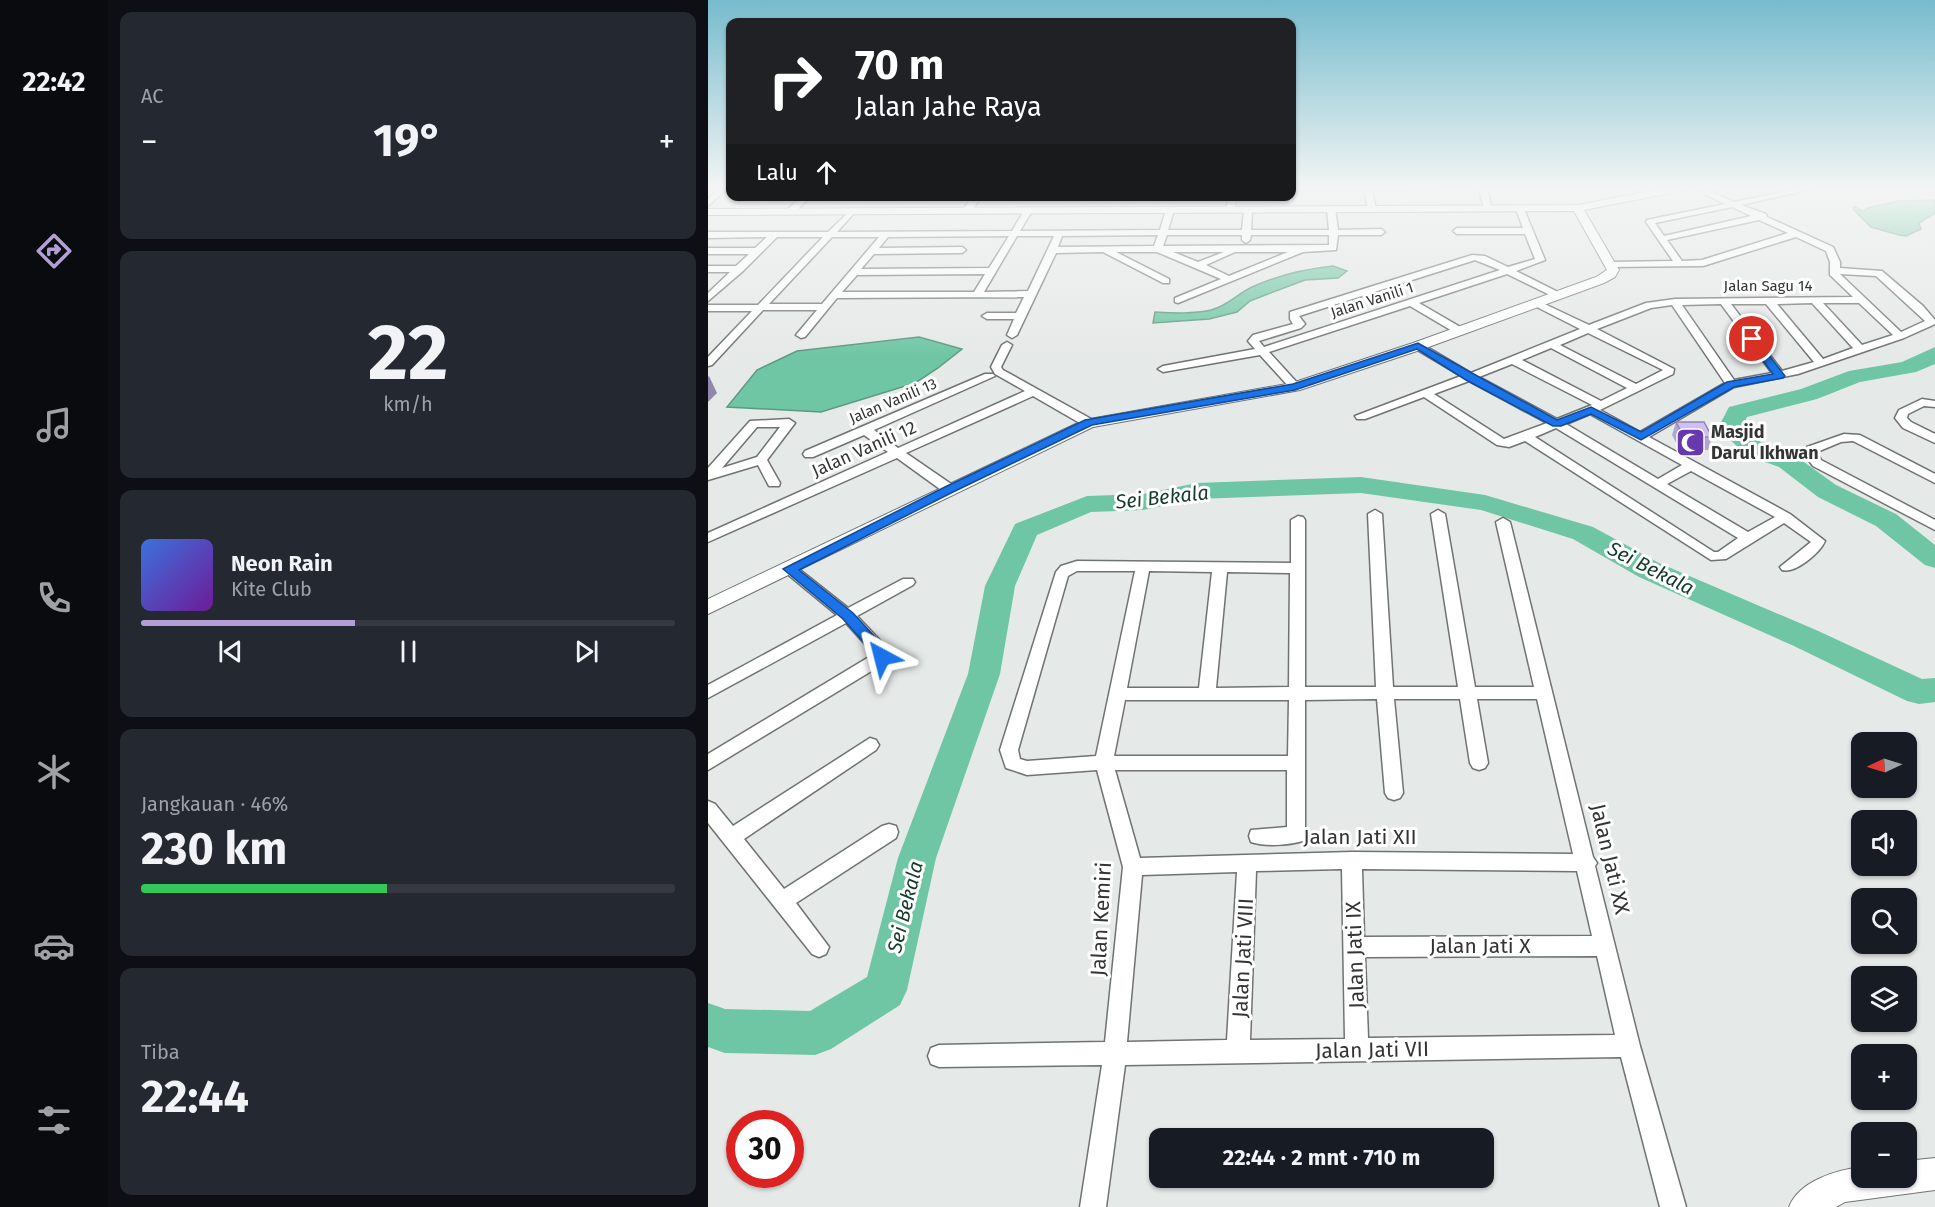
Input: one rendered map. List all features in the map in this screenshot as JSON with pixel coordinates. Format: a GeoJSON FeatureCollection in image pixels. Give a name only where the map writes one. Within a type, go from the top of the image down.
{"type":"FeatureCollection","features":[{"type":"Feature","properties":{"kind":"street"},"geometry":{"type":"LineString","coordinates":[[708,298],[765,243]]}},
{"type":"Feature","properties":{"kind":"street"},"geometry":{"type":"LineString","coordinates":[[708,363],[820,243]]}},
{"type":"Feature","properties":{"kind":"street"},"geometry":{"type":"LineString","coordinates":[[801,335],[822,307],[879,243]]}},
{"type":"Feature","properties":{"kind":"street"},"geometry":{"type":"LineString","coordinates":[[855,272],[954,261],[966,243]]}},
{"type":"Feature","properties":{"kind":"street"},"geometry":{"type":"LineString","coordinates":[[977,295],[1007,243]]}},
{"type":"Feature","properties":{"kind":"street"},"geometry":{"type":"LineString","coordinates":[[1055,243],[1018,316],[998,361],[998,370],[1089,423]]}},
{"type":"Feature","properties":{"kind":"street"},"geometry":{"type":"LineString","coordinates":[[1158,249],[1160,243]]}},
{"type":"Feature","properties":{"kind":"street"},"geometry":{"type":"LineString","coordinates":[[1242,249],[1244,243]]}},
{"type":"Feature","properties":{"kind":"street"},"geometry":{"type":"LineString","coordinates":[[1053,250],[1302,249],[1333,248],[1333,243]]}},
{"type":"Feature","properties":{"kind":"street","name":"Jalan Vanili 1"},"geometry":{"type":"LineString","coordinates":[[1163,369],[1263,351],[1369,304],[1412,303],[1540,260],[1533,243]]}},
{"type":"Feature","properties":{"kind":"street"},"geometry":{"type":"LineString","coordinates":[[708,607],[1089,423],[1295,387],[1588,285],[1611,274],[1613,270],[1598,243]]}},
{"type":"Feature","properties":{"kind":"street"},"geometry":{"type":"LineString","coordinates":[[1665,243],[1680,265]]}},
{"type":"Feature","properties":{"kind":"street"},"geometry":{"type":"LineString","coordinates":[[1610,265],[1703,263],[1765,243]]}},
{"type":"Feature","properties":{"kind":"street"},"geometry":{"type":"LineString","coordinates":[[1819,243],[1830,249],[1835,275],[1839,280],[1900,336]]}},
{"type":"Feature","properties":{"kind":"street"},"geometry":{"type":"LineString","coordinates":[[1104,249],[1167,281]]}},
{"type":"Feature","properties":{"kind":"street"},"geometry":{"type":"LineString","coordinates":[[1158,249],[1229,279]]}},
{"type":"Feature","properties":{"kind":"street"},"geometry":{"type":"LineString","coordinates":[[1198,265],[1242,249]]}},
{"type":"Feature","properties":{"kind":"street"},"geometry":{"type":"LineString","coordinates":[[1178,300],[1302,249]]}},
{"type":"Feature","properties":{"kind":"street"},"geometry":{"type":"LineString","coordinates":[[708,251],[757,251]]}},
{"type":"Feature","properties":{"kind":"street"},"geometry":{"type":"LineString","coordinates":[[873,251],[954,261],[992,271]]}},
{"type":"Feature","properties":{"kind":"street"},"geometry":{"type":"LineString","coordinates":[[1295,387],[1253,341],[1297,326],[1300,324],[1294,319],[1294,314],[1369,304],[1431,270],[1475,257],[1482,258],[1557,295]]}},
{"type":"Feature","properties":{"kind":"street"},"geometry":{"type":"LineString","coordinates":[[708,269],[740,269]]}},
{"type":"Feature","properties":{"kind":"street"},"geometry":{"type":"LineString","coordinates":[[1431,270],[1441,275]]}},
{"type":"Feature","properties":{"kind":"street"},"geometry":{"type":"LineString","coordinates":[[1641,437],[1731,384],[1780,376],[1900,336],[1931,322],[1879,273],[1836,271]]}},
{"type":"Feature","properties":{"kind":"street"},"geometry":{"type":"LineString","coordinates":[[1451,280],[1461,285]]}},
{"type":"Feature","properties":{"kind":"street"},"geometry":{"type":"LineString","coordinates":[[708,288],[719,288]]}},
{"type":"Feature","properties":{"kind":"street"},"geometry":{"type":"LineString","coordinates":[[834,295],[1029,294]]}},
{"type":"Feature","properties":{"kind":"street","name":"Jalan Sagu 14"},"geometry":{"type":"LineString","coordinates":[[1361,416],[1470,377],[1649,305],[1676,302],[1860,300]]}},
{"type":"Feature","properties":{"kind":"street"},"geometry":{"type":"LineString","coordinates":[[1815,301],[1860,349]]}},
{"type":"Feature","properties":{"kind":"street"},"geometry":{"type":"LineString","coordinates":[[1676,302],[1731,384]]}},
{"type":"Feature","properties":{"kind":"street"},"geometry":{"type":"LineString","coordinates":[[1724,302],[1780,376]]}},
{"type":"Feature","properties":{"kind":"street"},"geometry":{"type":"LineString","coordinates":[[1770,302],[1820,362]]}},
{"type":"Feature","properties":{"kind":"street"},"geometry":{"type":"LineString","coordinates":[[1412,303],[1458,330]]}},
{"type":"Feature","properties":{"kind":"street"},"geometry":{"type":"LineString","coordinates":[[1425,393],[1501,442],[1515,442],[1667,374],[1669,369],[1536,303]]}},
{"type":"Feature","properties":{"kind":"street"},"geometry":{"type":"LineString","coordinates":[[708,308],[822,307]]}},
{"type":"Feature","properties":{"kind":"street"},"geometry":{"type":"LineString","coordinates":[[987,316],[1018,316]]}},
{"type":"Feature","properties":{"kind":"street"},"geometry":{"type":"LineString","coordinates":[[1551,344],[1635,388]]}},
{"type":"Feature","properties":{"kind":"street"},"geometry":{"type":"LineString","coordinates":[[1418,345],[1470,377],[1557,424],[1748,538]]}},
{"type":"Feature","properties":{"kind":"street"},"geometry":{"type":"LineString","coordinates":[[1513,360],[1595,407],[1641,437],[1785,518],[1818,541],[1816,546],[1787,567]]}},
{"type":"Feature","properties":{"kind":"street","name":"Jalan Vanili 13"},"geometry":{"type":"LineString","coordinates":[[809,454],[989,376]]}},
{"type":"Feature","properties":{"kind":"street","name":"Jalan Vanili 12"},"geometry":{"type":"LineString","coordinates":[[708,538],[1035,391]]}},
{"type":"Feature","properties":{"kind":"street"},"geometry":{"type":"LineString","coordinates":[[1935,404],[1922,402],[1902,412],[1901,417],[1907,425],[1935,439]]}},
{"type":"Feature","properties":{"kind":"street"},"geometry":{"type":"LineString","coordinates":[[789,423],[761,460],[708,476],[754,424],[789,423]]}},
{"type":"Feature","properties":{"kind":"street"},"geometry":{"type":"LineString","coordinates":[[865,430],[949,489]]}},
{"type":"Feature","properties":{"kind":"street"},"geometry":{"type":"LineString","coordinates":[[1527,437],[1711,556],[1720,556],[1785,518]]}},
{"type":"Feature","properties":{"kind":"street"},"geometry":{"type":"LineString","coordinates":[[1935,479],[1856,438],[1838,439],[1811,450],[1816,463],[1935,525]]}},
{"type":"Feature","properties":{"kind":"street"},"geometry":{"type":"LineString","coordinates":[[761,460],[774,483]]}},
{"type":"Feature","properties":{"kind":"street"},"geometry":{"type":"LineString","coordinates":[[1658,484],[1692,465]]}},
{"type":"Feature","properties":{"kind":"street"},"geometry":{"type":"LineString","coordinates":[[1375,514],[1385,693],[1394,794]]}},
{"type":"Feature","properties":{"kind":"street"},"geometry":{"type":"LineString","coordinates":[[1438,514],[1479,763]]}},
{"type":"Feature","properties":{"kind":"street"},"geometry":{"type":"LineString","coordinates":[[1258,836],[1296,835],[1298,520]]}},
{"type":"Feature","properties":{"kind":"street","name":"Jalan Jati XX"},"geometry":{"type":"LineString","coordinates":[[1503,522],[1587,863],[1629,1046],[1673,1207]]}},
{"type":"Feature","properties":{"kind":"street"},"geometry":{"type":"LineString","coordinates":[[1297,763],[1104,763],[1027,768],[1012,763],[1009,750],[1061,574],[1066,569],[1077,566],[1298,568]]}},
{"type":"Feature","properties":{"kind":"street","name":"Jalan Kemiri"},"geometry":{"type":"LineString","coordinates":[[1093,1207],[1115,1052],[1133,867],[1104,763],[1143,566]]}},
{"type":"Feature","properties":{"kind":"street"},"geometry":{"type":"LineString","coordinates":[[1207,693],[1220,567]]}},
{"type":"Feature","properties":{"kind":"street"},"geometry":{"type":"LineString","coordinates":[[708,763],[882,657],[882,653],[848,616],[790,569]]}},
{"type":"Feature","properties":{"kind":"street"},"geometry":{"type":"LineString","coordinates":[[708,692],[908,582]]}},
{"type":"Feature","properties":{"kind":"street"},"geometry":{"type":"LineString","coordinates":[[1116,694],[1466,695],[1544,693]]}},
{"type":"Feature","properties":{"kind":"street"},"geometry":{"type":"LineString","coordinates":[[731,838],[870,745]]}},
{"type":"Feature","properties":{"kind":"street"},"geometry":{"type":"LineString","coordinates":[[708,808],[819,947]]}},
{"type":"Feature","properties":{"kind":"street"},"geometry":{"type":"LineString","coordinates":[[781,902],[889,832]]}},
{"type":"Feature","properties":{"kind":"street","name":"Jalan Jati XII"},"geometry":{"type":"LineString","coordinates":[[1133,867],[1352,860],[1587,863]]}},
{"type":"Feature","properties":{"kind":"street","name":"Jalan Jati IX"},"geometry":{"type":"LineString","coordinates":[[1352,860],[1357,1050]]}},
{"type":"Feature","properties":{"kind":"street","name":"Jalan Jati VIII"},"geometry":{"type":"LineString","coordinates":[[1238,1052],[1247,863]]}},
{"type":"Feature","properties":{"kind":"street","name":"Jalan Jati X"},"geometry":{"type":"LineString","coordinates":[[1354,947],[1606,946]]}},
{"type":"Feature","properties":{"kind":"street","name":"Jalan Jati VII"},"geometry":{"type":"LineString","coordinates":[[939,1056],[1629,1046]]}},
{"type":"Feature","properties":{"kind":"street"},"geometry":{"type":"LineString","coordinates":[[1917,1176],[1935,1174]]}},
{"type":"Feature","properties":{"kind":"street"},"geometry":{"type":"LineString","coordinates":[[1805,1207],[1840,1186],[1851,1185]]}},
{"type":"Feature","properties":{"kind":"shaded area"},"geometry":{"type":"Polygon","coordinates":[[[1333,266],[1347,271],[1338,278],[1305,280],[1250,301],[1237,312],[1209,319],[1153,323],[1155,312],[1190,313],[1211,310],[1252,287],[1272,279],[1333,266]]]}},
{"type":"Feature","properties":{"kind":"shaded area"},"geometry":{"type":"Polygon","coordinates":[[[919,337],[962,349],[915,383],[821,412],[727,407],[757,370],[797,351],[919,337]]]}},
{"type":"Feature","properties":{"kind":"building"},"geometry":{"type":"Polygon","coordinates":[[[1676,422],[1704,422],[1712,437],[1684,437],[1676,422]]]}},
{"type":"Feature","properties":{"kind":"waterway","name":"Sei Bekala"},"geometry":{"type":"LineString","coordinates":[[1935,353],[1918,364],[1898,370],[1857,376],[1809,394],[1737,412],[1730,428],[1755,450],[1788,462],[1827,491],[1886,520],[1935,559]]}},
{"type":"Feature","properties":{"kind":"waterway","name":"Sei Bekala"},"geometry":{"type":"LineString","coordinates":[[708,1025],[725,1031],[815,1033],[885,990],[917,858],[984,674],[1000,586],[1025,530],[1087,504],[1143,502],[1197,491],[1361,485],[1485,503],[1583,533],[1649,570],[1805,638],[1919,692],[1935,690]]}},
{"type":"Feature","properties":{"kind":"place","name":"Masjid Darul Ikhwan"},"geometry":{"type":"Point","coordinates":[1690,442]}},
{"type":"Feature","properties":{"kind":"route"},"geometry":{"type":"LineString","coordinates":[[882,657],[882,653],[848,616],[790,569],[949,489],[1089,423],[1295,387],[1418,345],[1470,377],[1557,424],[1591,410],[1641,437],[1731,384],[1780,376],[1752,339]]}}]}
